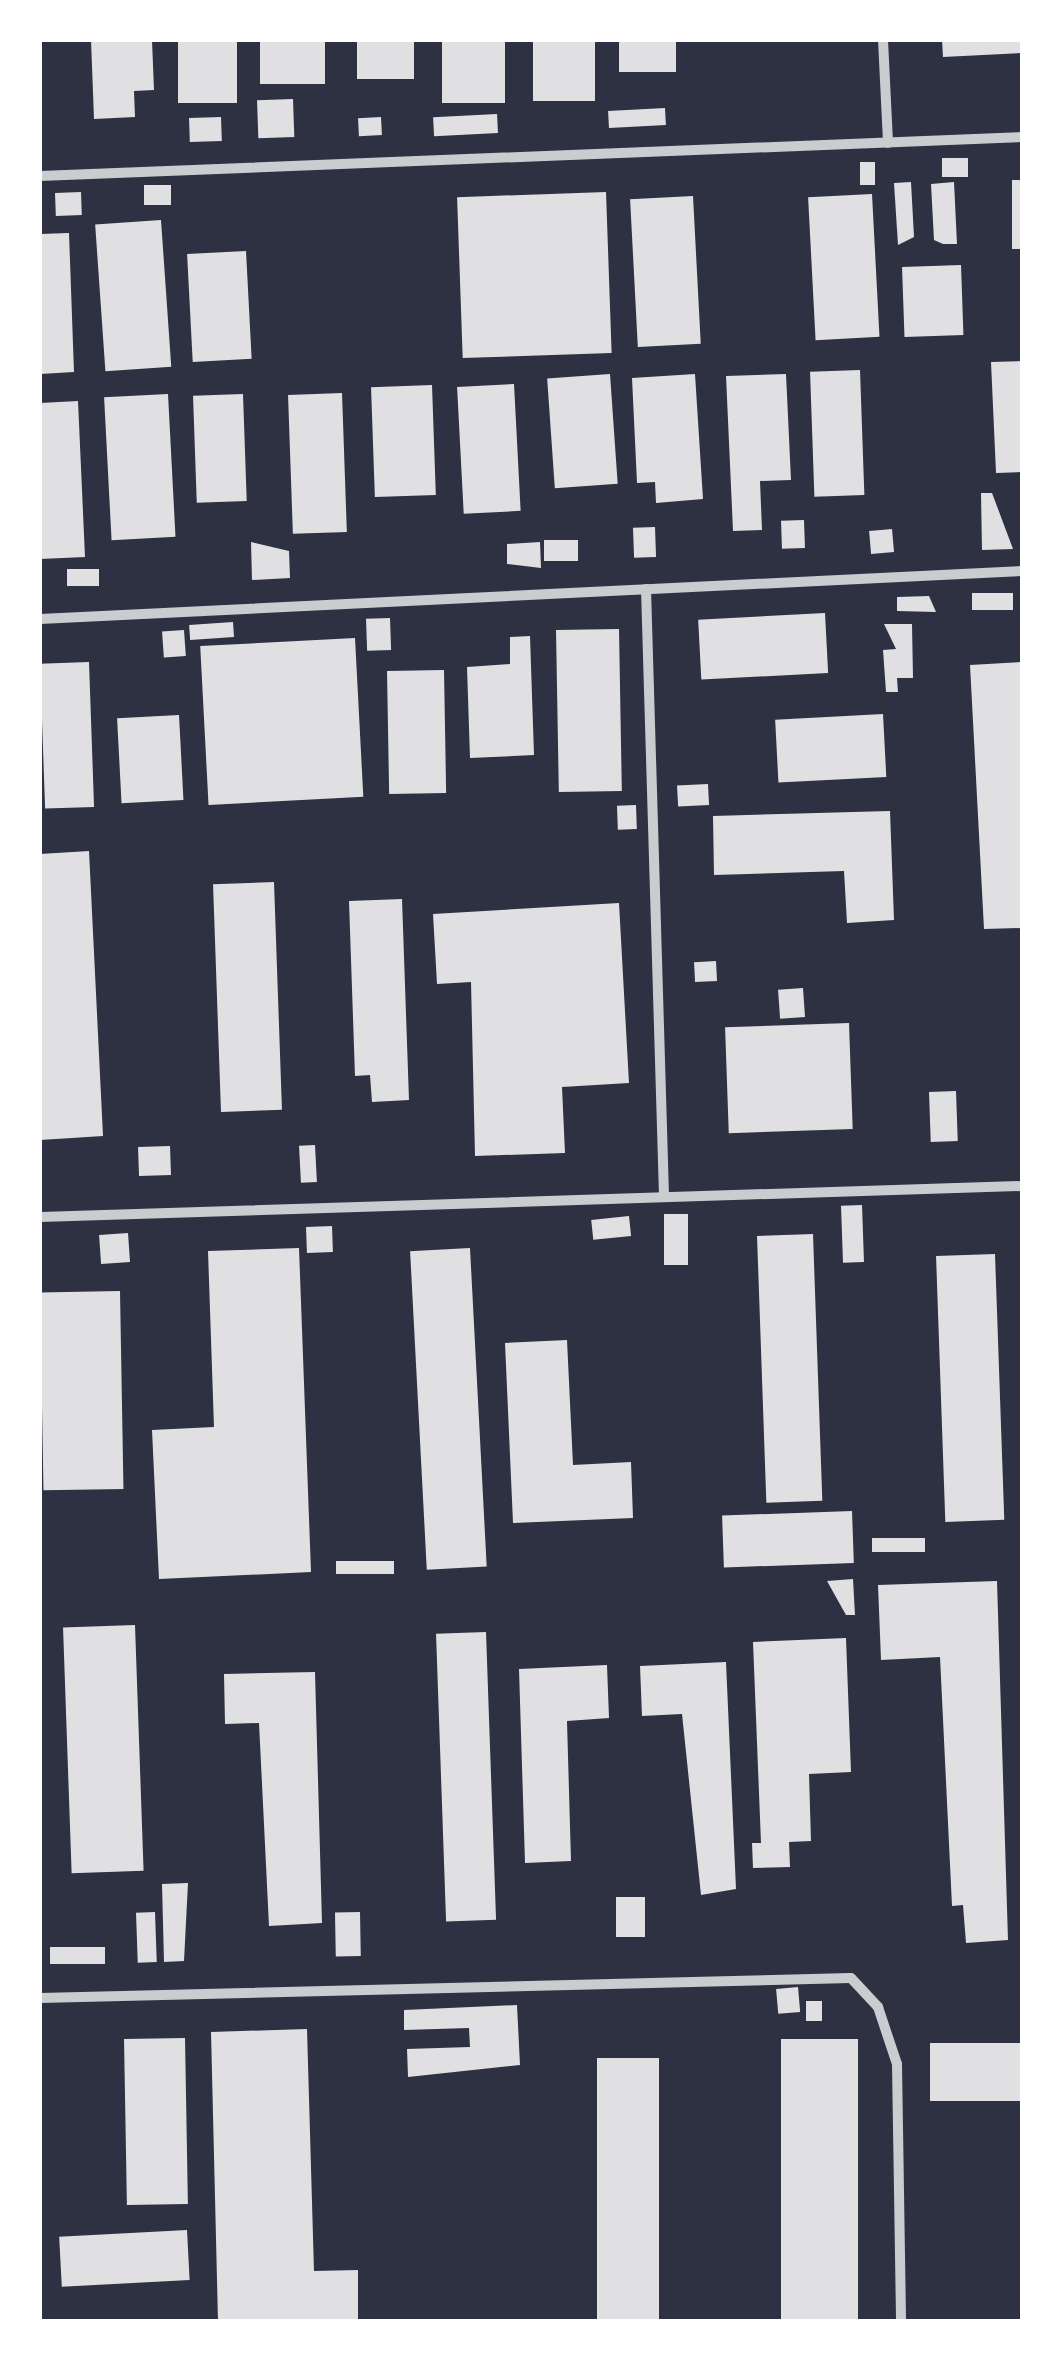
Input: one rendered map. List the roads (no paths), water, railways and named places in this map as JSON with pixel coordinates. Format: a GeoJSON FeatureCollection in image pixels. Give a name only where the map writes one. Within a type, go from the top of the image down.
{"type":"FeatureCollection","features":[{"type":"Feature","properties":{"kind":"street"},"geometry":{"type":"LineString","coordinates":[[883,40],[888,143]]}},
{"type":"Feature","properties":{"kind":"street"},"geometry":{"type":"LineString","coordinates":[[40,176],[1022,136]]}},
{"type":"Feature","properties":{"kind":"street"},"geometry":{"type":"LineString","coordinates":[[40,619],[1022,570]]}},
{"type":"Feature","properties":{"kind":"street"},"geometry":{"type":"LineString","coordinates":[[646,589],[664,1196]]}},
{"type":"Feature","properties":{"kind":"street"},"geometry":{"type":"LineString","coordinates":[[40,1217],[1022,1186]]}},
{"type":"Feature","properties":{"kind":"street"},"geometry":{"type":"LineString","coordinates":[[40,1998],[798,1972],[850,1978],[878,2007],[897,2064],[901,2321]]}}]}
